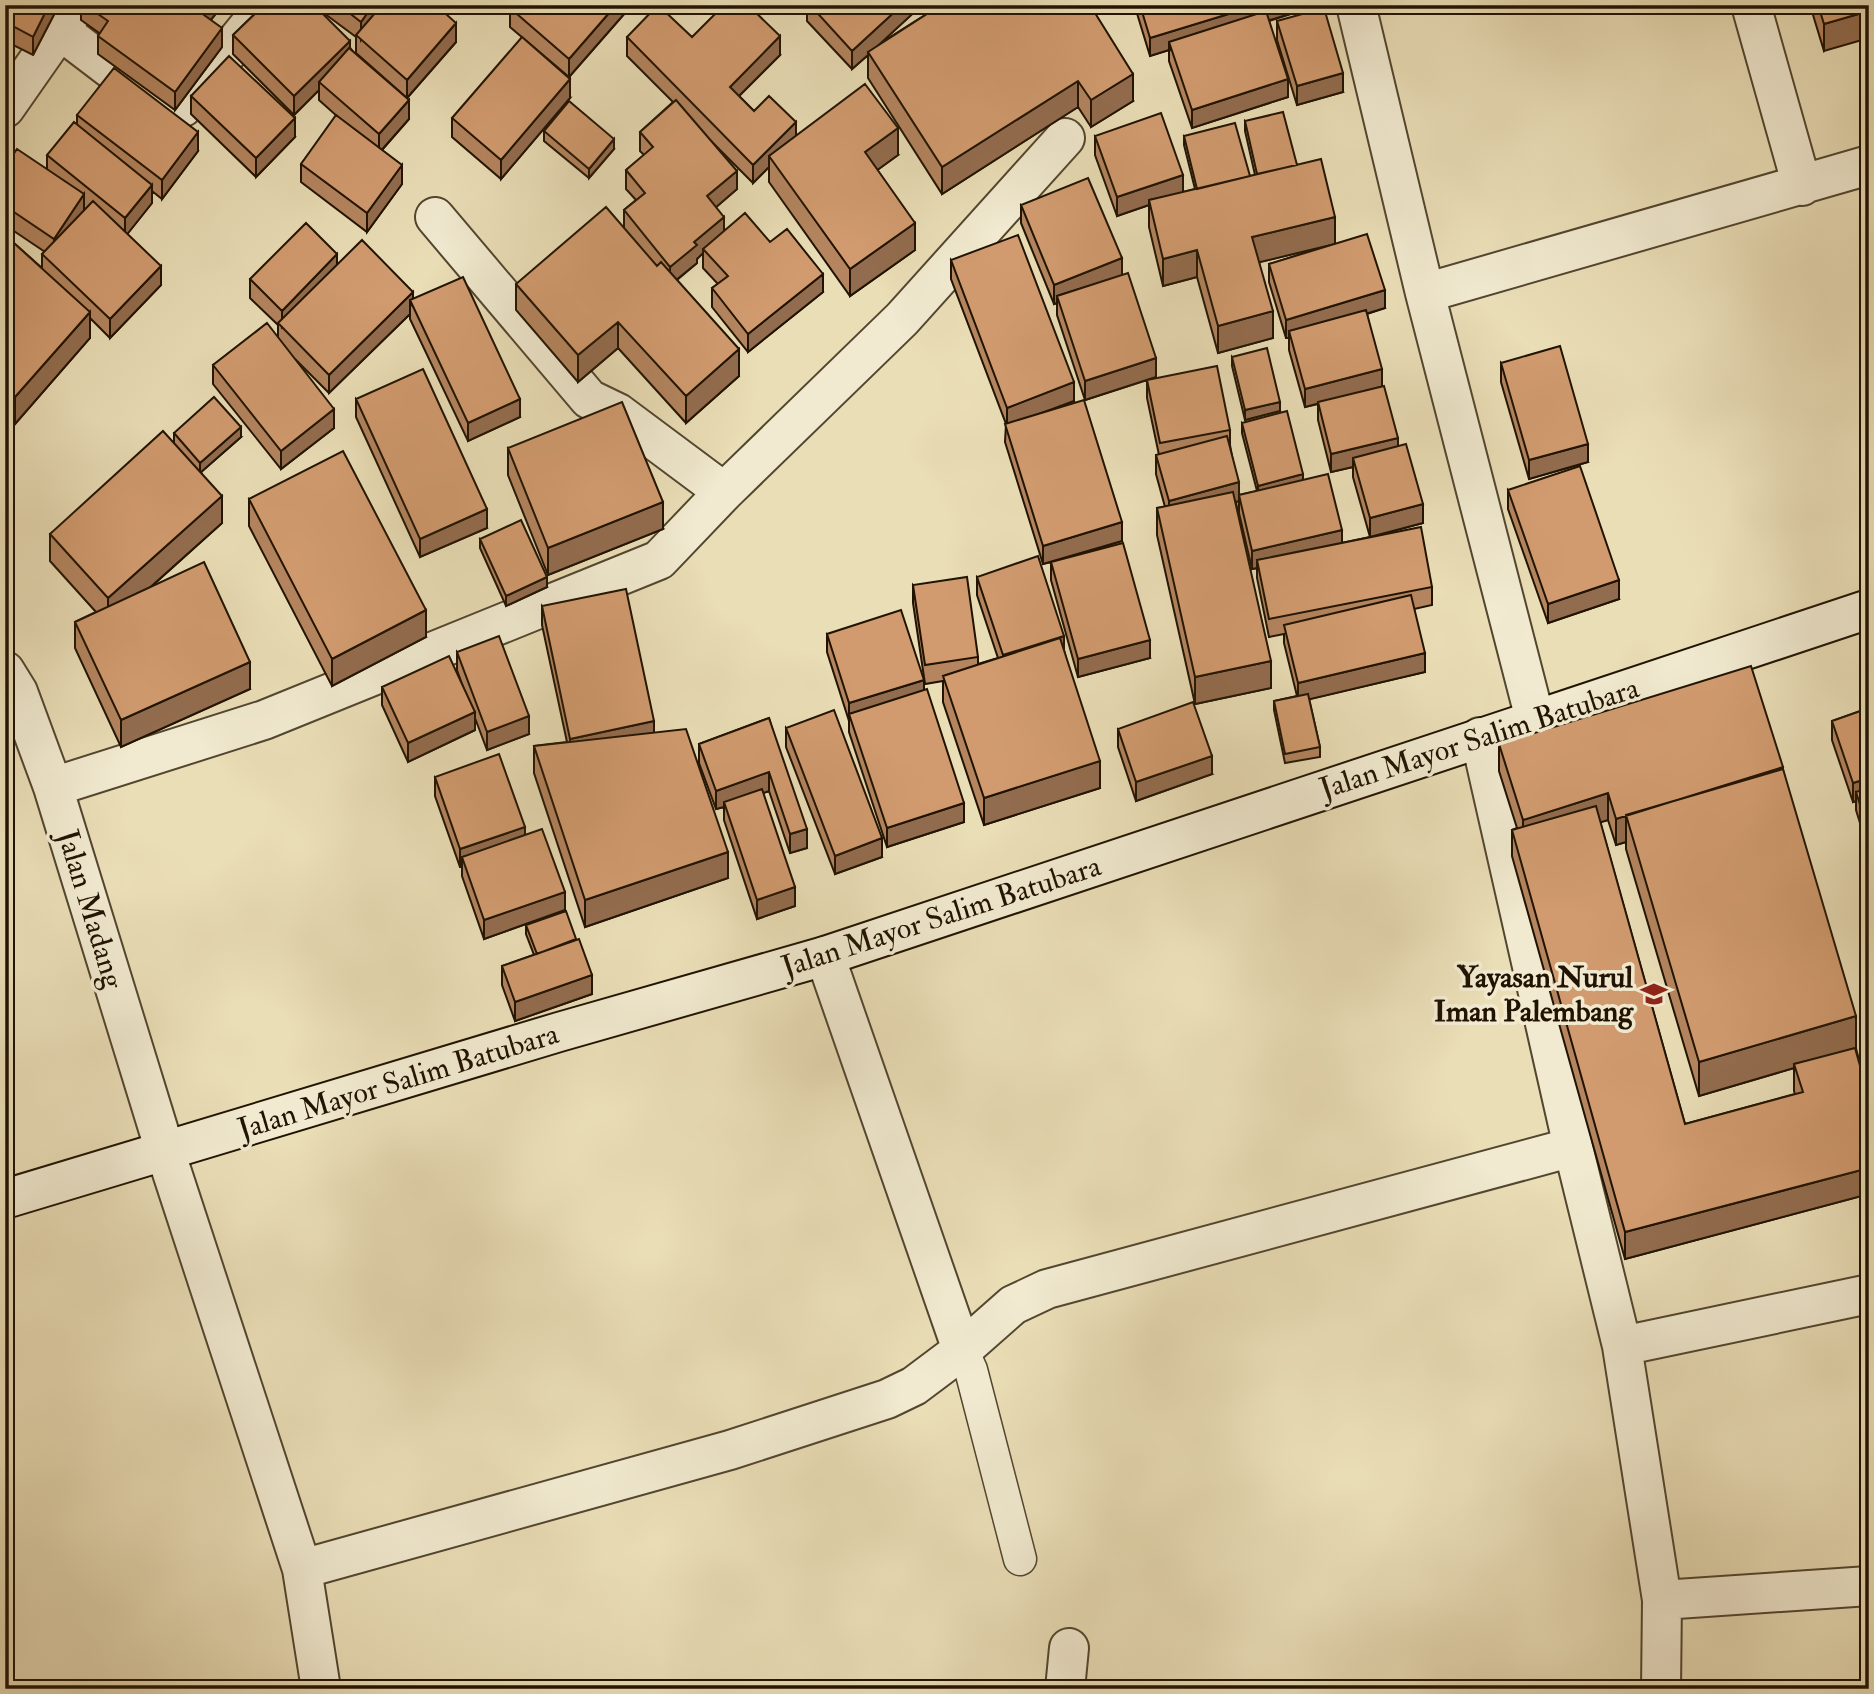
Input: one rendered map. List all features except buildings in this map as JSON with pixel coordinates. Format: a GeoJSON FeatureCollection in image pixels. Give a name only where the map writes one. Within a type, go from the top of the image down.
{"type":"FeatureCollection","features":[{"type":"Feature","properties":{"kind":"street"},"geometry":{"type":"LineString","coordinates":[[5,108],[69,18],[166,111],[175,111],[183,107],[265,5]]}},
{"type":"Feature","properties":{"kind":"street"},"geometry":{"type":"LineString","coordinates":[[1356,5],[1425,293],[1535,719]]}},
{"type":"Feature","properties":{"kind":"street"},"geometry":{"type":"LineString","coordinates":[[1751,5],[1802,186]]}},
{"type":"Feature","properties":{"kind":"street"},"geometry":{"type":"LineString","coordinates":[[53,787],[264,720],[659,560],[724,492],[902,319],[1065,138]]}},
{"type":"Feature","properties":{"kind":"street"},"geometry":{"type":"LineString","coordinates":[[1425,293],[1869,165]]}},
{"type":"Feature","properties":{"kind":"street"},"geometry":{"type":"LineString","coordinates":[[435,216],[589,399],[618,414],[724,492]]}},
{"type":"Feature","properties":{"kind":"street","name":"Jalan Mayor Salim Batubara"},"geometry":{"type":"LineString","coordinates":[[5,1199],[546,1036],[825,956],[1869,609]]}},
{"type":"Feature","properties":{"kind":"street","name":"Jalan Madang"},"geometry":{"type":"LineString","coordinates":[[5,671],[18,692],[53,787],[165,1151],[302,1569],[321,1689]]}},
{"type":"Feature","properties":{"kind":"street"},"geometry":{"type":"LineString","coordinates":[[1480,737],[1573,1147],[1622,1346],[1662,1600],[1661,1689]]}},
{"type":"Feature","properties":{"kind":"street"},"geometry":{"type":"LineString","coordinates":[[825,956],[962,1350]]}},
{"type":"Feature","properties":{"kind":"street"},"geometry":{"type":"LineString","coordinates":[[302,1569],[730,1450],[887,1399],[914,1386],[962,1350],[1013,1305],[1047,1289],[1573,1147]]}},
{"type":"Feature","properties":{"kind":"street"},"geometry":{"type":"LineString","coordinates":[[1622,1346],[1869,1294]]}},
{"type":"Feature","properties":{"kind":"street"},"geometry":{"type":"LineString","coordinates":[[1662,1600],[1869,1587]]}},
{"type":"Feature","properties":{"kind":"street"},"geometry":{"type":"LineString","coordinates":[[1065,1689],[1069,1648]]}},
{"type":"Feature","properties":{"kind":"lane"},"geometry":{"type":"LineString","coordinates":[[962,1350],[971,1370],[1020,1559]]}},
{"type":"Feature","properties":{"kind":"place","name":"Yayasan Nurul Iman Palembang"},"geometry":{"type":"Point","coordinates":[1654,994]}}]}
